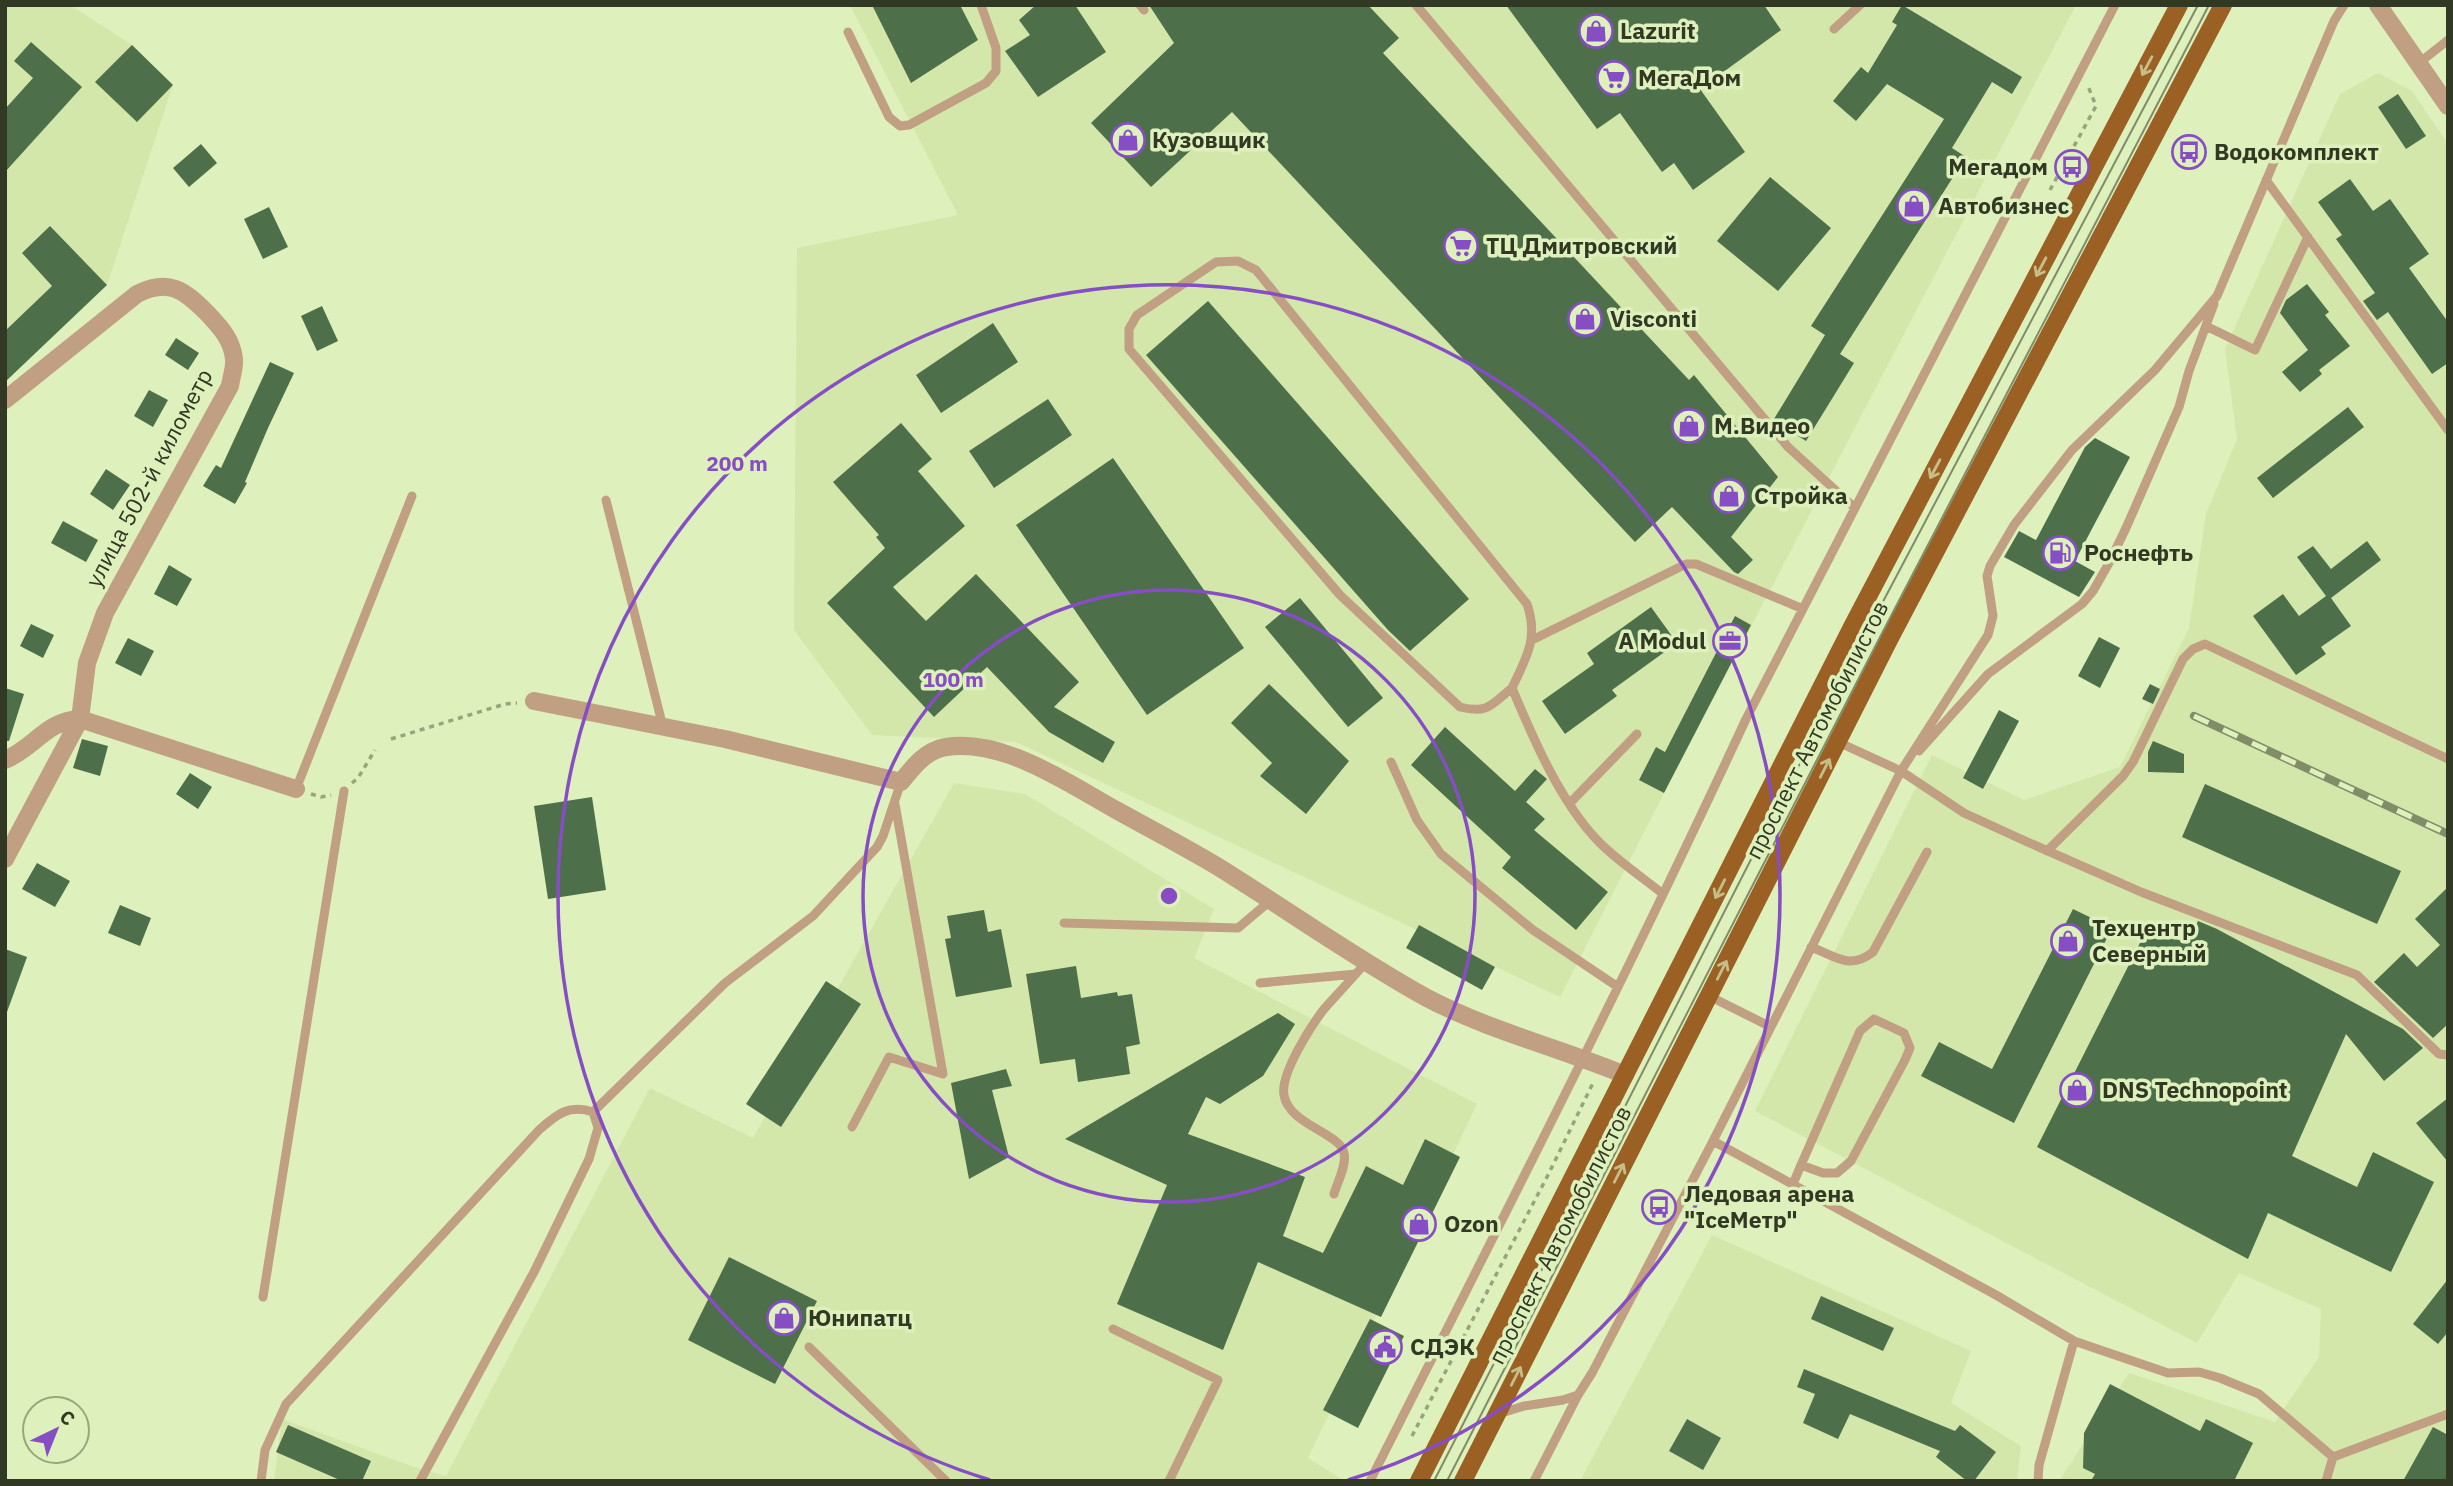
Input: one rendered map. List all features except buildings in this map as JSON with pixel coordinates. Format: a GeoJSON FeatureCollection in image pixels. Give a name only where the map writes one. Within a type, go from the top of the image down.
{"type":"FeatureCollection","features":[{"type":"Feature","properties":{"kind":"main road","name":"проспект Автомобилистов"},"geometry":{"type":"LineString","coordinates":[[1419,1481],[1853,625],[2179,5]]}},
{"type":"Feature","properties":{"kind":"main road","name":"проспект Автомобилистов"},"geometry":{"type":"LineString","coordinates":[[1463,1481],[1890,638],[2223,5]]}},
{"type":"Feature","properties":{"kind":"street"},"geometry":{"type":"LineString","coordinates":[[2378,5],[2448,106]]}},
{"type":"Feature","properties":{"kind":"street","name":"улица 502-й километр"},"geometry":{"type":"LineString","coordinates":[[5,400],[136,294],[151,287],[187,292],[226,333],[234,360],[230,386],[105,613],[87,663],[80,719],[5,859]]}},
{"type":"Feature","properties":{"kind":"street"},"geometry":{"type":"LineString","coordinates":[[534,701],[725,738],[901,782],[913,766],[927,755],[945,747],[967,747],[1002,753],[1039,767],[1217,867],[1270,901],[1362,967],[1505,1032],[1625,1074]]}},
{"type":"Feature","properties":{"kind":"street"},"geometry":{"type":"LineString","coordinates":[[5,760],[18,754],[51,727],[65,720],[80,719],[296,789]]}},
{"type":"Feature","properties":{"kind":"lane"},"geometry":{"type":"LineString","coordinates":[[848,32],[890,117],[900,126],[909,125],[986,83],[996,71],[996,48],[981,5]]}},
{"type":"Feature","properties":{"kind":"lane"},"geometry":{"type":"LineString","coordinates":[[1416,5],[1788,447],[1855,508]]}},
{"type":"Feature","properties":{"kind":"lane"},"geometry":{"type":"LineString","coordinates":[[1833,29],[1860,5]]}},
{"type":"Feature","properties":{"kind":"lane"},"geometry":{"type":"LineString","coordinates":[[1370,1481],[1584,1058],[1746,719],[2115,5]]}},
{"type":"Feature","properties":{"kind":"lane"},"geometry":{"type":"LineString","coordinates":[[1901,771],[1988,674],[2082,604],[2093,591],[2126,528],[2179,407],[2217,296],[2334,21],[2344,5]]}},
{"type":"Feature","properties":{"kind":"lane"},"geometry":{"type":"LineString","coordinates":[[2419,63],[2448,40]]}},
{"type":"Feature","properties":{"kind":"lane"},"geometry":{"type":"LineString","coordinates":[[2266,180],[2448,430]]}},
{"type":"Feature","properties":{"kind":"lane"},"geometry":{"type":"LineString","coordinates":[[2206,326],[2255,350],[2308,237]]}},
{"type":"Feature","properties":{"kind":"lane"},"geometry":{"type":"LineString","coordinates":[[1238,261],[1256,270],[1527,604],[1533,621],[1532,640],[1512,688],[1489,707],[1476,711],[1460,706],[1340,595],[1129,349],[1129,328],[1137,315],[1216,262],[1238,261]]}},
{"type":"Feature","properties":{"kind":"lane"},"geometry":{"type":"LineString","coordinates":[[1534,1481],[1713,1141],[1901,771],[1988,635],[1993,616],[1987,576],[2014,525],[2072,450],[2155,370],[2217,296]]}},
{"type":"Feature","properties":{"kind":"lane"},"geometry":{"type":"LineString","coordinates":[[296,789],[412,496]]}},
{"type":"Feature","properties":{"kind":"lane"},"geometry":{"type":"LineString","coordinates":[[606,500],[663,727]]}},
{"type":"Feature","properties":{"kind":"lane"},"geometry":{"type":"LineString","coordinates":[[1532,640],[1686,564],[1696,564],[1803,609]]}},
{"type":"Feature","properties":{"kind":"lane"},"geometry":{"type":"LineString","coordinates":[[2047,851],[2123,776],[2133,762],[2183,659],[2193,649],[2205,644],[2448,759]]}},
{"type":"Feature","properties":{"kind":"lane"},"geometry":{"type":"LineString","coordinates":[[1512,688],[1544,759],[1570,803],[1600,843],[1663,894]]}},
{"type":"Feature","properties":{"kind":"lane"},"geometry":{"type":"LineString","coordinates":[[1570,803],[1637,734]]}},
{"type":"Feature","properties":{"kind":"lane"},"geometry":{"type":"LineString","coordinates":[[1838,742],[1901,771],[1964,813],[2047,851],[2141,892],[2357,975],[2439,1054],[2448,1055]]}},
{"type":"Feature","properties":{"kind":"lane"},"geometry":{"type":"LineString","coordinates":[[1391,762],[1417,820],[1441,854],[1533,930],[1618,987]]}},
{"type":"Feature","properties":{"kind":"lane"},"geometry":{"type":"LineString","coordinates":[[593,1112],[725,983],[813,916],[877,847],[901,782]]}},
{"type":"Feature","properties":{"kind":"lane"},"geometry":{"type":"LineString","coordinates":[[263,1297],[344,791]]}},
{"type":"Feature","properties":{"kind":"lane"},"geometry":{"type":"LineString","coordinates":[[852,1127],[889,1057],[943,1074],[895,802]]}},
{"type":"Feature","properties":{"kind":"lane"},"geometry":{"type":"LineString","coordinates":[[1811,947],[1853,963],[1862,961],[1873,952],[1927,852]]}},
{"type":"Feature","properties":{"kind":"lane"},"geometry":{"type":"LineString","coordinates":[[1064,923],[1238,928],[1270,901]]}},
{"type":"Feature","properties":{"kind":"lane"},"geometry":{"type":"LineString","coordinates":[[1260,983],[1362,967]]}},
{"type":"Feature","properties":{"kind":"lane"},"geometry":{"type":"LineString","coordinates":[[1334,1194],[1344,1163],[1344,1153],[1339,1145],[1289,1108],[1283,1095],[1287,1074],[1298,1050],[1323,1011],[1362,967]]}},
{"type":"Feature","properties":{"kind":"lane"},"geometry":{"type":"LineString","coordinates":[[1709,996],[1771,1027]]}},
{"type":"Feature","properties":{"kind":"lane"},"geometry":{"type":"LineString","coordinates":[[1793,1184],[1801,1165],[1860,1031],[1874,1019],[1904,1032],[1910,1048],[1851,1161],[1837,1173],[1823,1173],[1801,1165]]}},
{"type":"Feature","properties":{"kind":"lane"},"geometry":{"type":"LineString","coordinates":[[261,1481],[265,1450],[286,1404],[539,1130],[553,1117],[566,1110],[580,1108],[593,1112]]}},
{"type":"Feature","properties":{"kind":"lane"},"geometry":{"type":"LineString","coordinates":[[420,1481],[535,1270],[589,1158],[598,1128],[593,1112]]}},
{"type":"Feature","properties":{"kind":"lane"},"geometry":{"type":"LineString","coordinates":[[1713,1141],[1996,1295],[2074,1341],[2168,1373],[2199,1372],[2259,1394],[2333,1457]]}},
{"type":"Feature","properties":{"kind":"lane"},"geometry":{"type":"LineString","coordinates":[[1113,1329],[1218,1380],[1169,1481]]}},
{"type":"Feature","properties":{"kind":"lane"},"geometry":{"type":"LineString","coordinates":[[2038,1481],[2039,1465],[2074,1341]]}},
{"type":"Feature","properties":{"kind":"lane"},"geometry":{"type":"LineString","coordinates":[[809,1347],[946,1481]]}},
{"type":"Feature","properties":{"kind":"lane"},"geometry":{"type":"LineString","coordinates":[[1496,1415],[1524,1406],[1578,1395]]}},
{"type":"Feature","properties":{"kind":"lane"},"geometry":{"type":"LineString","coordinates":[[2333,1457],[2448,1413]]}},
{"type":"Feature","properties":{"kind":"lane"},"geometry":{"type":"LineString","coordinates":[[2326,1481],[2333,1457]]}},
{"type":"Feature","properties":{"kind":"path"},"geometry":{"type":"LineString","coordinates":[[2050,190],[2096,106],[2088,86],[2078,78]]}},
{"type":"Feature","properties":{"kind":"path"},"geometry":{"type":"LineString","coordinates":[[391,738],[505,704],[534,701]]}},
{"type":"Feature","properties":{"kind":"path"},"geometry":{"type":"LineString","coordinates":[[1407,1444],[1548,1175],[1602,1065]]}},
{"type":"Feature","properties":{"kind":"shaded area"},"geometry":{"type":"Polygon","coordinates":[[[5,5],[70,5],[132,45],[173,85],[107,285],[5,382],[5,5]]]}},
{"type":"Feature","properties":{"kind":"shaded area"},"geometry":{"type":"Polygon","coordinates":[[[850,5],[2076,5],[1560,997],[1016,742],[872,735],[794,630],[797,248],[958,215],[850,5]]]}},
{"type":"Feature","properties":{"kind":"shaded area"},"geometry":{"type":"Polygon","coordinates":[[[2378,73],[2412,91],[2448,144],[2448,1481],[2059,1481],[2129,1373],[2275,1422],[2319,1357],[2321,1309],[2239,1273],[2197,1343],[1755,1111],[1932,755],[2024,800],[2120,767],[2189,628],[2206,514],[2237,439],[2225,349],[2340,94],[2378,73]]]}},
{"type":"Feature","properties":{"kind":"shaded area"},"geometry":{"type":"Polygon","coordinates":[[[954,783],[1025,794],[1214,909],[1194,958],[1477,1104],[1308,1458],[1340,1478],[1338,1481],[274,1481],[282,1419],[446,1476],[650,1088],[753,1138],[954,783]]]}},
{"type":"Feature","properties":{"kind":"shaded area"},"geometry":{"type":"Polygon","coordinates":[[[1712,1235],[1971,1351],[1951,1403],[2021,1446],[2017,1481],[1580,1481],[1712,1235]]]}},
{"type":"Feature","properties":{"kind":"tram line"},"geometry":{"type":"LineString","coordinates":[[1434,1481],[1868,630],[2198,5]]}},
{"type":"Feature","properties":{"kind":"tram line"},"geometry":{"type":"LineString","coordinates":[[1447,1481],[1878,641],[2209,5]]}},
{"type":"Feature","properties":{"kind":"railway"},"geometry":{"type":"LineString","coordinates":[[2194,716],[2448,834]]}},
{"type":"Feature","properties":{"kind":"place","name":"Lazurit"},"geometry":{"type":"Point","coordinates":[1596,31]}},
{"type":"Feature","properties":{"kind":"place","name":"МегаДом"},"geometry":{"type":"Point","coordinates":[1614,78]}},
{"type":"Feature","properties":{"kind":"place","name":"Кузовщик"},"geometry":{"type":"Point","coordinates":[1128,140]}},
{"type":"Feature","properties":{"kind":"place","name":"Водокомплект"},"geometry":{"type":"Point","coordinates":[2189,152]}},
{"type":"Feature","properties":{"kind":"place","name":"Мегадом"},"geometry":{"type":"Point","coordinates":[2072,167]}},
{"type":"Feature","properties":{"kind":"place","name":"Автобизнес"},"geometry":{"type":"Point","coordinates":[1914,206]}},
{"type":"Feature","properties":{"kind":"place","name":"ТЦ Дмитровский"},"geometry":{"type":"Point","coordinates":[1461,246]}},
{"type":"Feature","properties":{"kind":"place","name":"Visconti"},"geometry":{"type":"Point","coordinates":[1585,319]}},
{"type":"Feature","properties":{"kind":"place","name":"М.Видео"},"geometry":{"type":"Point","coordinates":[1689,426]}},
{"type":"Feature","properties":{"kind":"place","name":"Стройка"},"geometry":{"type":"Point","coordinates":[1729,496]}},
{"type":"Feature","properties":{"kind":"place","name":"Роснефть"},"geometry":{"type":"Point","coordinates":[2060,553]}},
{"type":"Feature","properties":{"kind":"place","name":"A Modul"},"geometry":{"type":"Point","coordinates":[1730,641]}},
{"type":"Feature","properties":{"kind":"place","name":"Техцентр Северный"},"geometry":{"type":"Point","coordinates":[2068,941]}},
{"type":"Feature","properties":{"kind":"place","name":"DNS Technopoint"},"geometry":{"type":"Point","coordinates":[2077,1090]}},
{"type":"Feature","properties":{"kind":"place","name":"Ледовая арена \"IceМетр\""},"geometry":{"type":"Point","coordinates":[1659,1207]}},
{"type":"Feature","properties":{"kind":"place","name":"Ozon"},"geometry":{"type":"Point","coordinates":[1419,1224]}},
{"type":"Feature","properties":{"kind":"place","name":"Юнипатц"},"geometry":{"type":"Point","coordinates":[784,1318]}},
{"type":"Feature","properties":{"kind":"place","name":"СДЭК"},"geometry":{"type":"Point","coordinates":[1385,1347]}}]}
